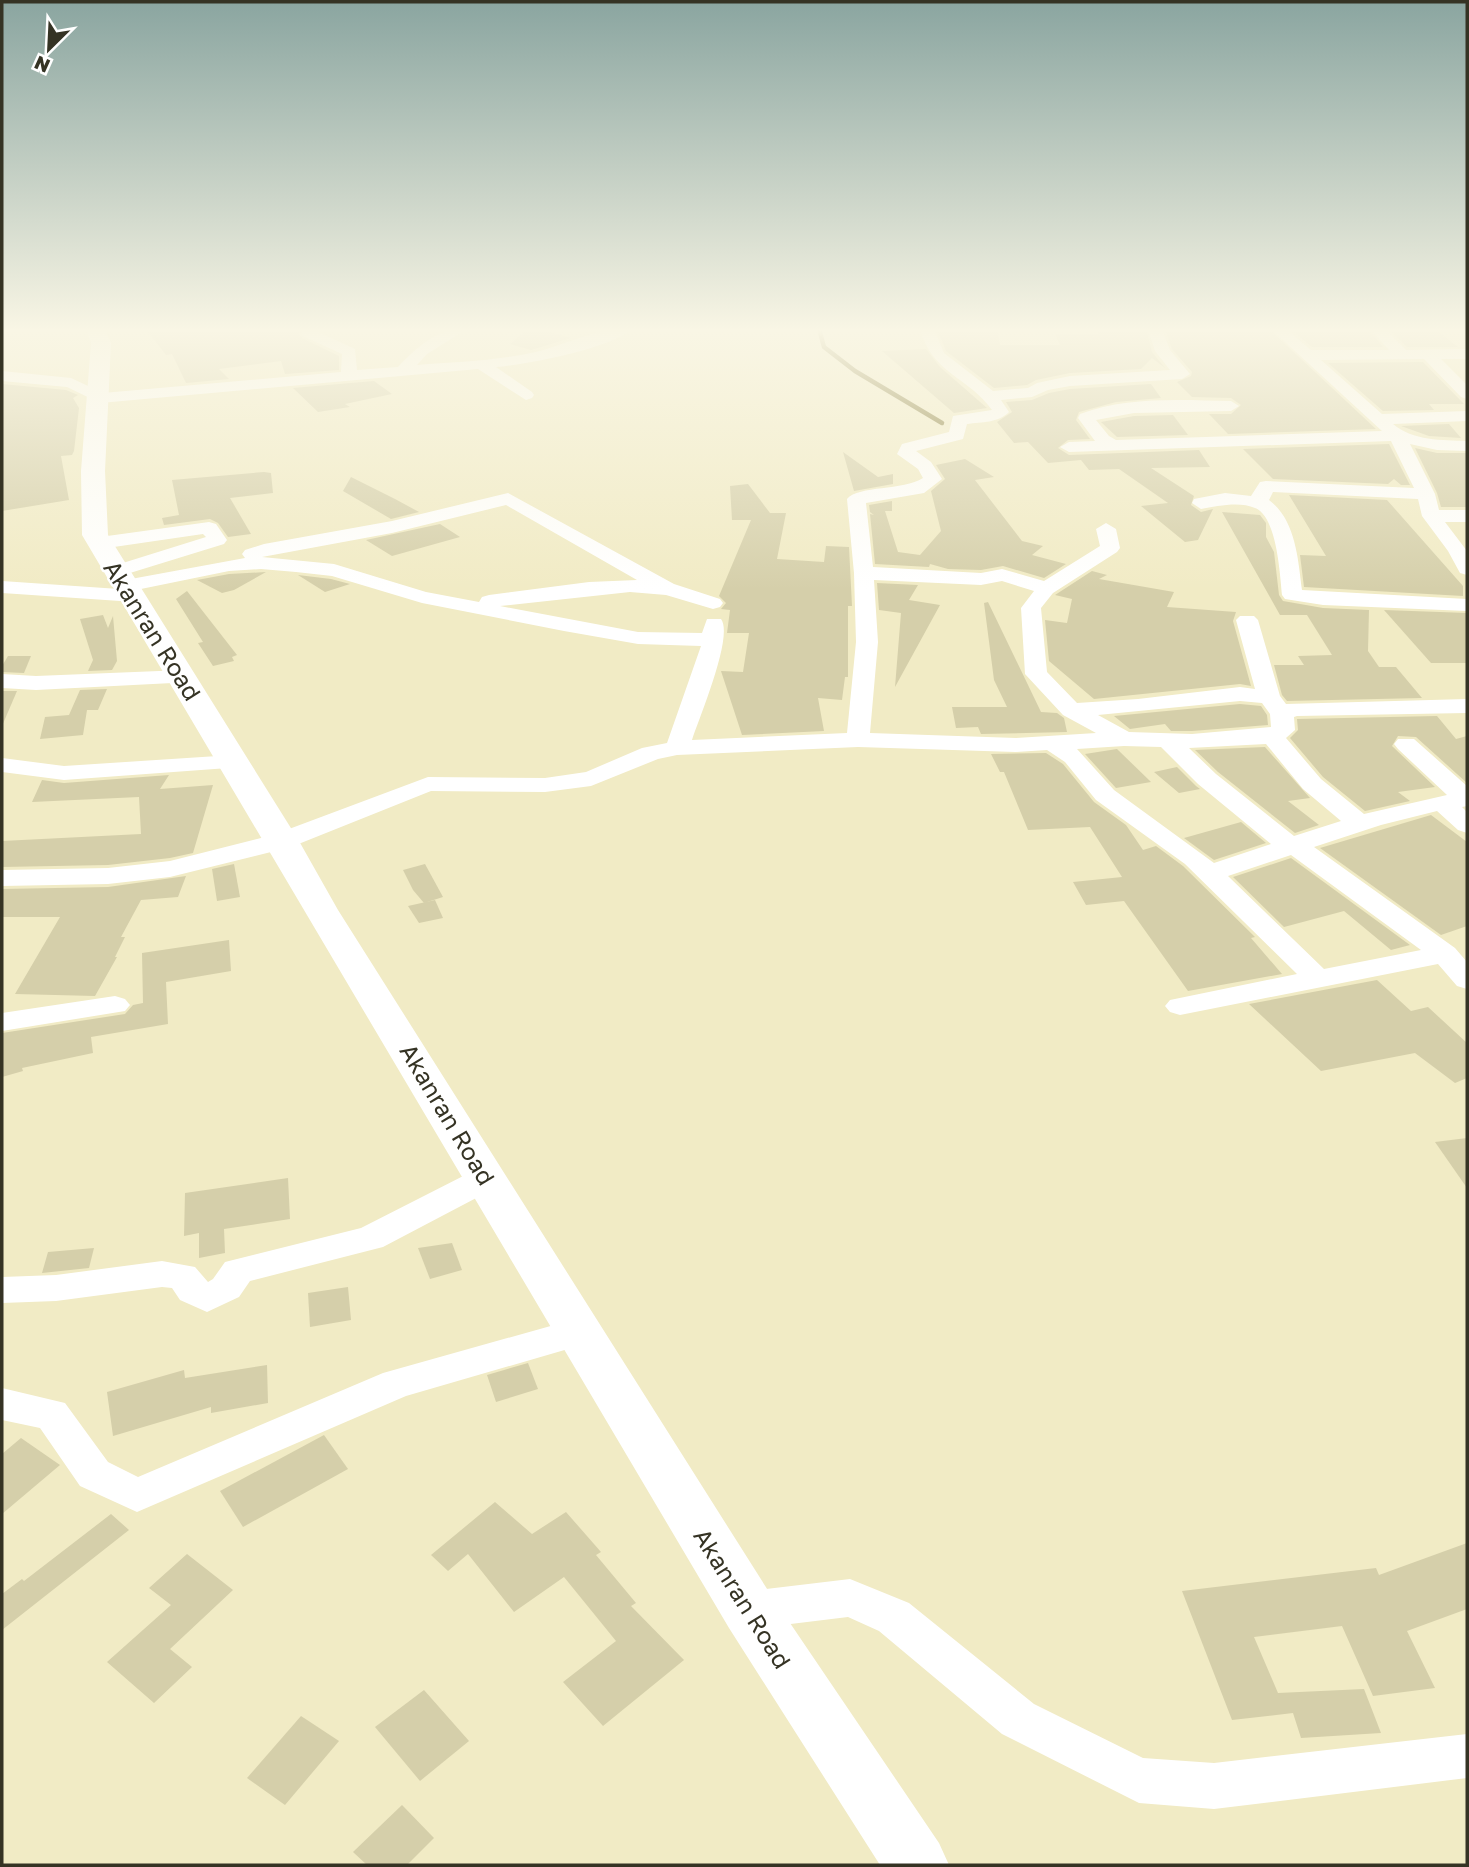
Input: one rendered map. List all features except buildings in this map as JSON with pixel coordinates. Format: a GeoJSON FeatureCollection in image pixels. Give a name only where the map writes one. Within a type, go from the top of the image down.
{"type":"FeatureCollection","features":[{"type":"Feature","properties":{"kind":"main road","name":"Akanran Road"},"geometry":{"type":"LineString","coordinates":[[98,416],[93,471],[95,535],[160,643],[184,677],[320,910],[487,1178],[749,1609],[917,1865]]}},
{"type":"Feature","properties":{"kind":"street"},"geometry":{"type":"LineString","coordinates":[[858,740],[866,642],[864,573],[856,499],[918,489],[933,479],[925,466],[906,454],[908,448],[957,435],[959,420],[993,416]]}},
{"type":"Feature","properties":{"kind":"street"},"geometry":{"type":"LineString","coordinates":[[1091,416],[1086,418],[1103,440],[1114,446]]}},
{"type":"Feature","properties":{"kind":"street"},"geometry":{"type":"LineString","coordinates":[[1377,416],[1397,436],[1426,494],[1431,516],[1467,567]]}},
{"type":"Feature","properties":{"kind":"street"},"geometry":{"type":"LineString","coordinates":[[1380,419],[1463,416]]}},
{"type":"Feature","properties":{"kind":"street"},"geometry":{"type":"LineString","coordinates":[[1069,447],[1397,436],[1437,445],[1467,446]]}},
{"type":"Feature","properties":{"kind":"street"},"geometry":{"type":"LineString","coordinates":[[1201,503],[1225,499],[1254,502],[1262,497],[1266,486],[1426,494]]}},
{"type":"Feature","properties":{"kind":"street"},"geometry":{"type":"LineString","coordinates":[[2,587],[120,574],[165,580],[272,548],[353,535],[508,499],[667,590]]}},
{"type":"Feature","properties":{"kind":"street"},"geometry":{"type":"LineString","coordinates":[[1257,500],[1268,508],[1284,541],[1292,595],[1467,606]]}},
{"type":"Feature","properties":{"kind":"street"},"geometry":{"type":"LineString","coordinates":[[1431,516],[1467,516]]}},
{"type":"Feature","properties":{"kind":"street"},"geometry":{"type":"LineString","coordinates":[[209,528],[217,540],[120,574],[155,535],[209,528]]}},
{"type":"Feature","properties":{"kind":"street"},"geometry":{"type":"LineString","coordinates":[[1106,529],[1110,548],[1046,589],[1031,608],[1036,674],[1071,710],[1124,739]]}},
{"type":"Feature","properties":{"kind":"street"},"geometry":{"type":"LineString","coordinates":[[155,535],[165,557]]}},
{"type":"Feature","properties":{"kind":"street"},"geometry":{"type":"LineString","coordinates":[[209,569],[261,562],[334,570],[360,576],[387,588],[454,603],[638,638],[712,640]]}},
{"type":"Feature","properties":{"kind":"street"},"geometry":{"type":"LineString","coordinates":[[864,573],[981,579],[1002,575],[1046,589]]}},
{"type":"Feature","properties":{"kind":"street"},"geometry":{"type":"LineString","coordinates":[[454,603],[525,598],[606,586],[716,594],[712,640],[677,748]]}},
{"type":"Feature","properties":{"kind":"street"},"geometry":{"type":"LineString","coordinates":[[1247,620],[1274,716],[1312,783],[1358,822]]}},
{"type":"Feature","properties":{"kind":"street"},"geometry":{"type":"LineString","coordinates":[[2,681],[36,683],[184,677]]}},
{"type":"Feature","properties":{"kind":"street"},"geometry":{"type":"LineString","coordinates":[[1071,710],[1138,706],[1240,694],[1274,716]]}},
{"type":"Feature","properties":{"kind":"street"},"geometry":{"type":"LineString","coordinates":[[2,878],[108,876],[170,869],[282,841],[428,784],[545,785],[591,779],[651,753],[677,748],[858,740],[1016,745],[1050,742],[1077,749],[1124,739],[1167,740],[1294,709],[1467,706]]}},
{"type":"Feature","properties":{"kind":"street"},"geometry":{"type":"LineString","coordinates":[[1167,740],[1207,779],[1293,846],[1445,954],[1467,980]]}},
{"type":"Feature","properties":{"kind":"street"},"geometry":{"type":"LineString","coordinates":[[1406,744],[1459,800],[1467,825]]}},
{"type":"Feature","properties":{"kind":"street"},"geometry":{"type":"LineString","coordinates":[[1077,749],[1105,795],[1194,858],[1319,980]]}},
{"type":"Feature","properties":{"kind":"street"},"geometry":{"type":"LineString","coordinates":[[2,765],[64,773],[233,762]]}},
{"type":"Feature","properties":{"kind":"street"},"geometry":{"type":"LineString","coordinates":[[1208,871],[1217,871],[1358,822],[1459,800]]}},
{"type":"Feature","properties":{"kind":"street"},"geometry":{"type":"LineString","coordinates":[[1180,1006],[1445,954]]}},
{"type":"Feature","properties":{"kind":"street"},"geometry":{"type":"LineString","coordinates":[[2,1022],[115,1005]]}},
{"type":"Feature","properties":{"kind":"street"},"geometry":{"type":"LineString","coordinates":[[2,1290],[55,1288],[162,1274],[182,1276],[192,1290],[207,1298],[226,1288],[238,1270],[370,1238],[487,1178]]}},
{"type":"Feature","properties":{"kind":"street"},"geometry":{"type":"LineString","coordinates":[[2,1403],[8,1407],[51,1414],[94,1474],[137,1495],[396,1384],[579,1332]]}},
{"type":"Feature","properties":{"kind":"street"},"geometry":{"type":"LineString","coordinates":[[749,1609],[850,1598],[894,1617],[1018,1719],[1139,1780],[1214,1786],[1467,1756]]}},
{"type":"Feature","properties":{"kind":"waterway"},"geometry":{"type":"LineString","coordinates":[[931,416],[942,423]]}}]}
